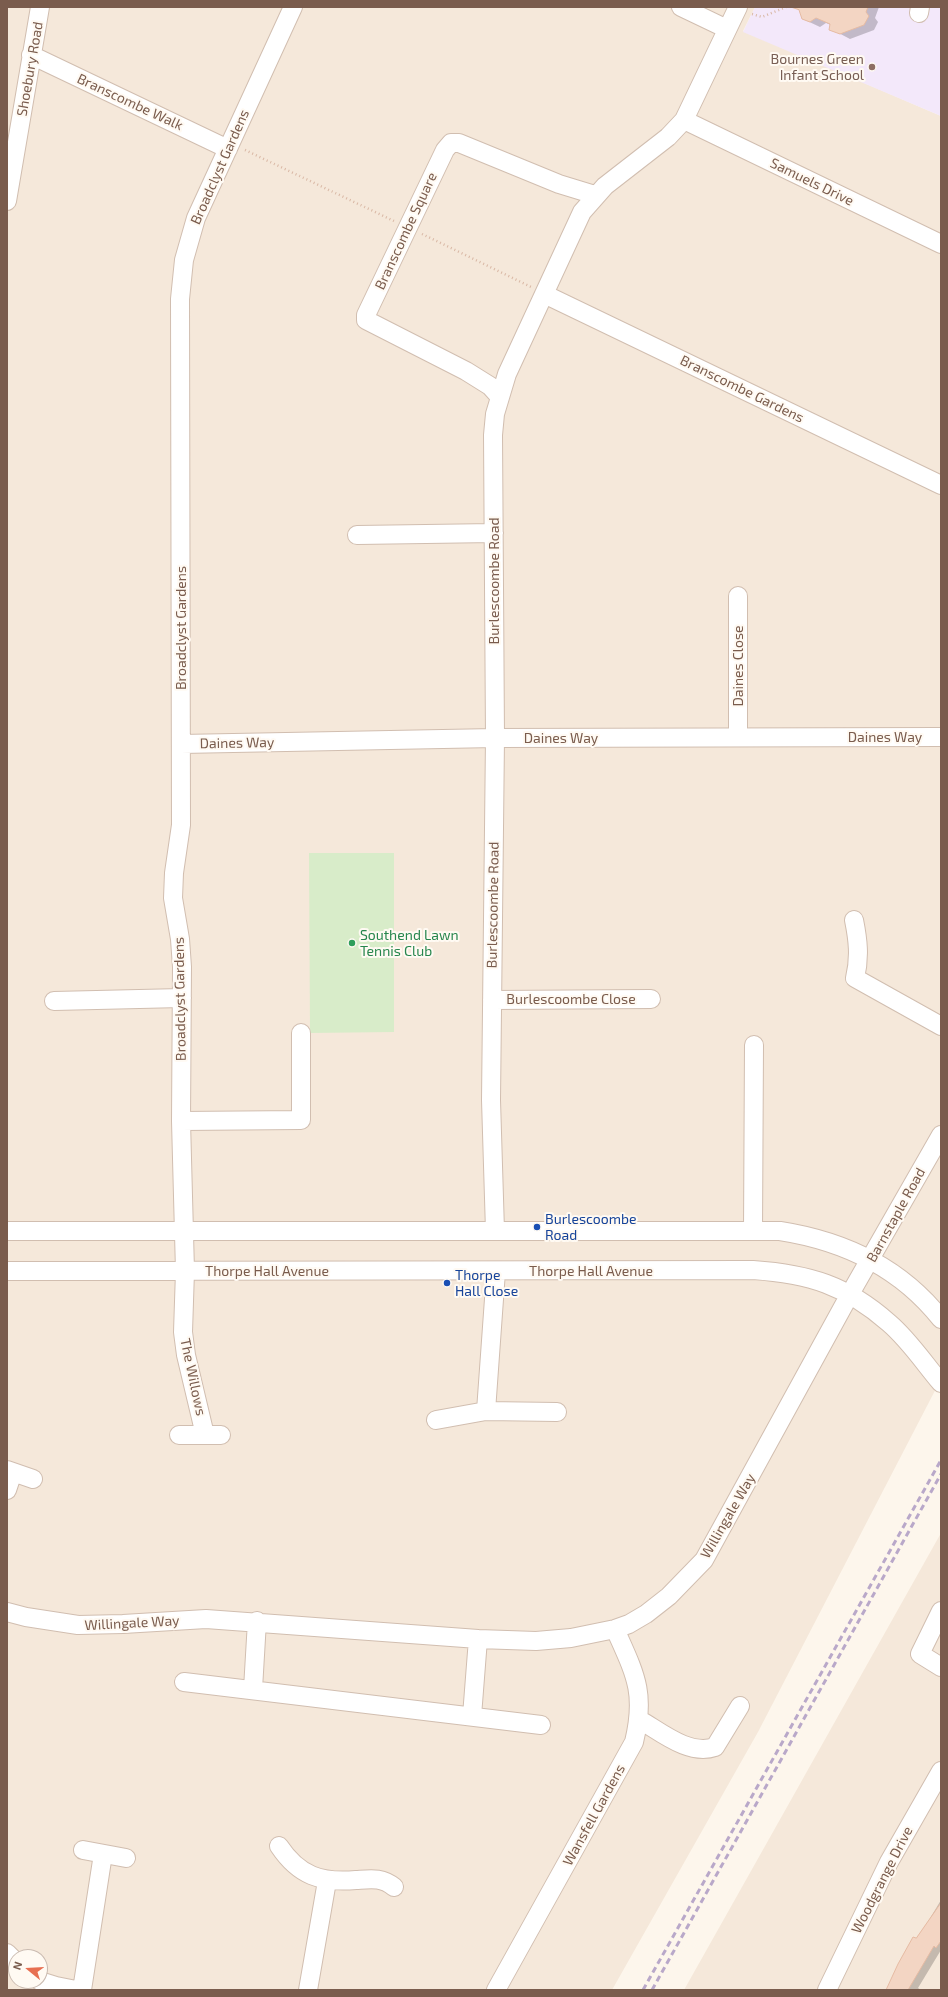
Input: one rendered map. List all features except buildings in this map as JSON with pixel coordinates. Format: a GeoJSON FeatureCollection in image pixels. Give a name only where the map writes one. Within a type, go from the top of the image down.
{"type":"FeatureCollection","features":[{"type":"Feature","properties":{"kind":"street","name":"Shoebury Road"},"geometry":{"type":"LineString","coordinates":[[7,201],[40,7]]}},
{"type":"Feature","properties":{"kind":"street","name":"Broadclyst Gardens"},"geometry":{"type":"LineString","coordinates":[[184,1271],[182,998],[180,939],[173,898],[174,873],[181,825],[180,299],[184,260],[189,238],[203,200],[293,7]]}},
{"type":"Feature","properties":{"kind":"street"},"geometry":{"type":"LineString","coordinates":[[681,7],[727,29]]}},
{"type":"Feature","properties":{"kind":"street","name":"Burlescoombe Road"},"geometry":{"type":"LineString","coordinates":[[495,1231],[491,1100],[495,738],[493,435],[495,414],[499,396],[507,374],[582,212],[595,195],[668,137],[684,120],[727,29],[744,10]]}},
{"type":"Feature","properties":{"kind":"street","name":"Branscombe Walk"},"geometry":{"type":"LineString","coordinates":[[31,55],[229,146]]}},
{"type":"Feature","properties":{"kind":"street","name":"Samuels Drive"},"geometry":{"type":"LineString","coordinates":[[684,120],[941,244]]}},
{"type":"Feature","properties":{"kind":"street","name":"Branscombe Square"},"geometry":{"type":"LineString","coordinates":[[499,396],[490,386],[471,373],[366,320],[366,315],[408,227],[445,150],[451,143],[459,143],[559,184],[595,195]]}},
{"type":"Feature","properties":{"kind":"street","name":"Branscombe Gardens"},"geometry":{"type":"LineString","coordinates":[[544,294],[941,485]]}},
{"type":"Feature","properties":{"kind":"street"},"geometry":{"type":"LineString","coordinates":[[357,535],[494,533]]}},
{"type":"Feature","properties":{"kind":"street","name":"Daines Close"},"geometry":{"type":"LineString","coordinates":[[738,596],[738,736]]}},
{"type":"Feature","properties":{"kind":"street","name":"Daines Way"},"geometry":{"type":"LineString","coordinates":[[181,744],[495,738],[738,736],[941,737]]}},
{"type":"Feature","properties":{"kind":"street"},"geometry":{"type":"LineString","coordinates":[[854,920],[859,949],[859,964],[855,978],[941,1026]]}},
{"type":"Feature","properties":{"kind":"street"},"geometry":{"type":"LineString","coordinates":[[54,1001],[182,998]]}},
{"type":"Feature","properties":{"kind":"street","name":"Burlescoombe Close"},"geometry":{"type":"LineString","coordinates":[[492,1000],[651,999]]}},
{"type":"Feature","properties":{"kind":"street"},"geometry":{"type":"LineString","coordinates":[[182,1121],[301,1120],[302,1033]]}},
{"type":"Feature","properties":{"kind":"street"},"geometry":{"type":"LineString","coordinates":[[753,1231],[754,1046]]}},
{"type":"Feature","properties":{"kind":"street","name":"Barnstaple Road"},"geometry":{"type":"LineString","coordinates":[[850,1294],[872,1260],[941,1135]]}},
{"type":"Feature","properties":{"kind":"street"},"geometry":{"type":"LineString","coordinates":[[7,1231],[780,1231],[835,1243],[872,1260],[911,1287],[941,1319]]}},
{"type":"Feature","properties":{"kind":"street","name":"Thorpe Hall Avenue"},"geometry":{"type":"LineString","coordinates":[[7,1271],[760,1271],[788,1273],[819,1280],[850,1294],[890,1324],[941,1383]]}},
{"type":"Feature","properties":{"kind":"street","name":"The Willows"},"geometry":{"type":"LineString","coordinates":[[179,1435],[213,1435],[186,1355],[183,1332],[184,1271]]}},
{"type":"Feature","properties":{"kind":"street"},"geometry":{"type":"LineString","coordinates":[[486,1412],[496,1271]]}},
{"type":"Feature","properties":{"kind":"street","name":"Willingale Way"},"geometry":{"type":"LineString","coordinates":[[7,1612],[26,1617],[78,1625],[123,1624],[206,1618],[478,1639],[536,1641],[571,1638],[615,1629],[646,1614],[669,1596],[704,1560],[850,1294]]}},
{"type":"Feature","properties":{"kind":"street"},"geometry":{"type":"LineString","coordinates":[[436,1420],[486,1412],[557,1412]]}},
{"type":"Feature","properties":{"kind":"street"},"geometry":{"type":"LineString","coordinates":[[7,1490],[10,1471],[33,1479]]}},
{"type":"Feature","properties":{"kind":"street"},"geometry":{"type":"LineString","coordinates":[[941,1611],[920,1654],[941,1667]]}},
{"type":"Feature","properties":{"kind":"street"},"geometry":{"type":"LineString","coordinates":[[253,1690],[257,1621]]}},
{"type":"Feature","properties":{"kind":"street","name":"Wansfell Gardens"},"geometry":{"type":"LineString","coordinates":[[496,1990],[634,1742],[640,1720],[640,1698],[636,1678],[615,1629]]}},
{"type":"Feature","properties":{"kind":"street"},"geometry":{"type":"LineString","coordinates":[[472,1716],[478,1639]]}},
{"type":"Feature","properties":{"kind":"street"},"geometry":{"type":"LineString","coordinates":[[184,1682],[541,1725]]}},
{"type":"Feature","properties":{"kind":"street"},"geometry":{"type":"LineString","coordinates":[[640,1720],[682,1744],[700,1749],[708,1749],[715,1747],[740,1706]]}},
{"type":"Feature","properties":{"kind":"street","name":"Woodgrange Drive"},"geometry":{"type":"LineString","coordinates":[[826,1990],[889,1862],[941,1771]]}},
{"type":"Feature","properties":{"kind":"street"},"geometry":{"type":"LineString","coordinates":[[279,1846],[293,1864],[314,1877],[327,1881],[375,1878],[382,1879],[394,1886]]}},
{"type":"Feature","properties":{"kind":"street"},"geometry":{"type":"LineString","coordinates":[[83,1850],[126,1858]]}},
{"type":"Feature","properties":{"kind":"street"},"geometry":{"type":"LineString","coordinates":[[82,1990],[103,1854]]}},
{"type":"Feature","properties":{"kind":"street"},"geometry":{"type":"LineString","coordinates":[[308,1990],[327,1881]]}},
{"type":"Feature","properties":{"kind":"street"},"geometry":{"type":"LineString","coordinates":[[48,1984],[76,1990]]}},
{"type":"Feature","properties":{"kind":"path"},"geometry":{"type":"LineString","coordinates":[[744,10],[762,17],[786,7]]}},
{"type":"Feature","properties":{"kind":"path"},"geometry":{"type":"LineString","coordinates":[[229,146],[408,227],[544,294]]}},
{"type":"Feature","properties":{"kind":"shaded area"},"geometry":{"type":"Polygon","coordinates":[[[7,7],[755,7],[743,31],[941,116],[941,1379],[758,1732],[612,1990],[7,1990],[7,7]]]}},
{"type":"Feature","properties":{"kind":"shaded area","name":"Bournes Green Infant School"},"geometry":{"type":"Polygon","coordinates":[[[755,7],[941,7],[941,116],[743,32],[755,7]]]}},
{"type":"Feature","properties":{"kind":"shaded area"},"geometry":{"type":"Polygon","coordinates":[[[941,1533],[941,1990],[684,1990],[751,1871],[941,1533]]]}},
{"type":"Feature","properties":{"kind":"green space","name":"Southend Lawn Tennis Club"},"geometry":{"type":"Polygon","coordinates":[[[309,853],[394,853],[394,1032],[310,1033],[309,853]]]}},
{"type":"Feature","properties":{"kind":"railway"},"geometry":{"type":"LineString","coordinates":[[643,1990],[941,1460]]}},
{"type":"Feature","properties":{"kind":"railway"},"geometry":{"type":"LineString","coordinates":[[652,1990],[941,1474]]}},
{"type":"Feature","properties":{"kind":"place","name":"Bournes Green Infant School"},"geometry":{"type":"Point","coordinates":[872,67]}},
{"type":"Feature","properties":{"kind":"place","name":"Southend Lawn Tennis Club"},"geometry":{"type":"Point","coordinates":[352,943]}},
{"type":"Feature","properties":{"kind":"place","name":"Burlescoombe Road"},"geometry":{"type":"Point","coordinates":[537,1227]}},
{"type":"Feature","properties":{"kind":"place","name":"Thorpe Hall Close"},"geometry":{"type":"Point","coordinates":[447,1283]}}]}
